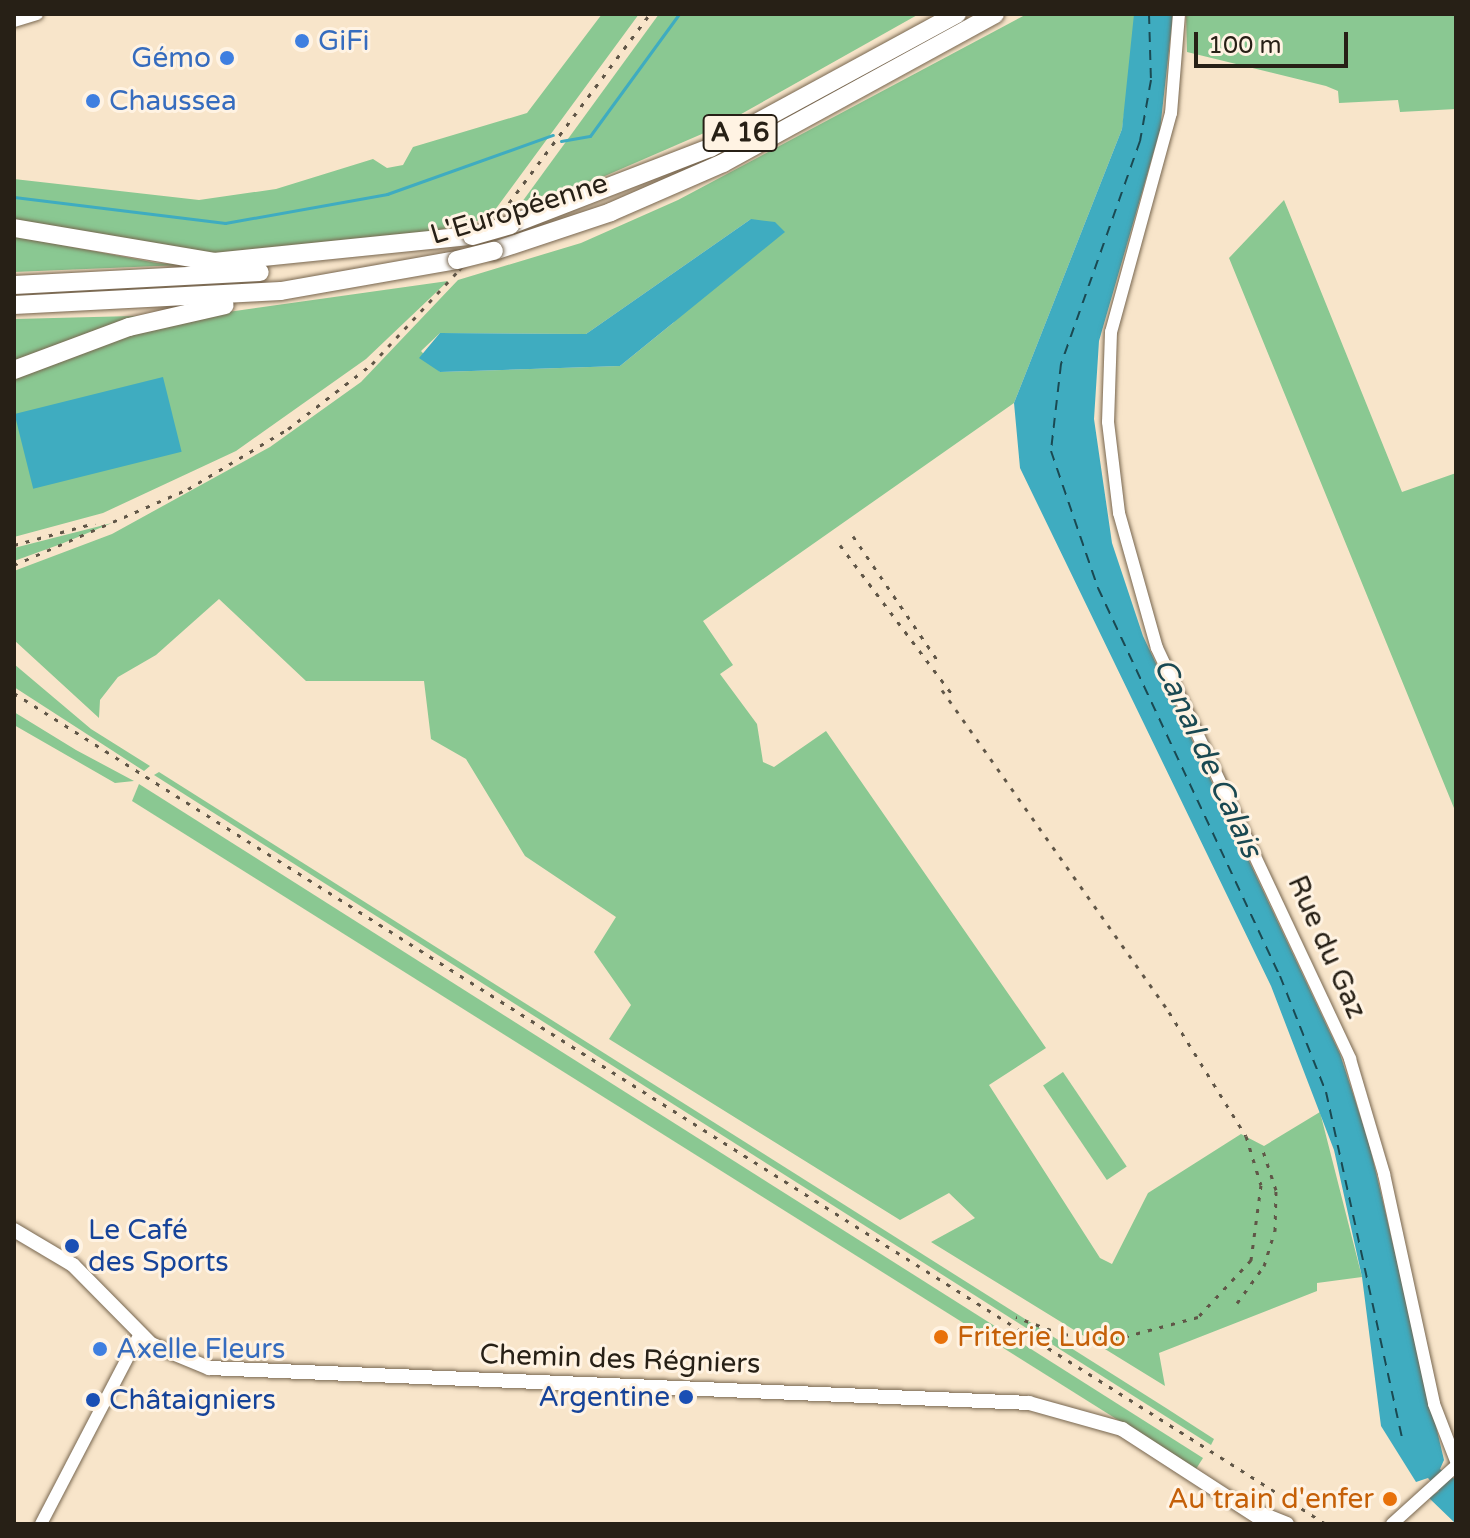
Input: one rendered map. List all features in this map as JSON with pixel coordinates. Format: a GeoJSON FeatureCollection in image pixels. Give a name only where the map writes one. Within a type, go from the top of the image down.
{"type":"FeatureCollection","features":[{"type":"Feature","properties":{"kind":"highway","name":"L'Européenne"},"geometry":{"type":"LineString","coordinates":[[14,285],[266,272],[472,236],[510,225],[710,148],[957,14]]}},
{"type":"Feature","properties":{"kind":"highway","name":"L'Européenne"},"geometry":{"type":"LineString","coordinates":[[14,305],[320,286],[494,251],[698,175],[995,14]]}},
{"type":"Feature","properties":{"kind":"highway"},"geometry":{"type":"LineString","coordinates":[[14,228],[214,262],[472,236]]}},
{"type":"Feature","properties":{"kind":"highway"},"geometry":{"type":"LineString","coordinates":[[14,370],[147,322],[320,286]]}},
{"type":"Feature","properties":{"kind":"main road","name":"Chemin des Régniers"},"geometry":{"type":"LineString","coordinates":[[14,1230],[73,1265],[139,1336],[177,1359],[218,1370],[1038,1405],[1122,1429],[1269,1524]]}},
{"type":"Feature","properties":{"kind":"main road","name":"Chemin des Régniers"},"geometry":{"type":"LineString","coordinates":[[1247,1508],[1287,1524]]}},
{"type":"Feature","properties":{"kind":"street"},"geometry":{"type":"LineString","coordinates":[[14,21],[37,14]]}},
{"type":"Feature","properties":{"kind":"street","name":"Rue du Gaz"},"geometry":{"type":"LineString","coordinates":[[1179,14],[1169,124],[1113,324],[1110,443],[1138,592],[1167,672],[1350,1059],[1384,1174],[1434,1404],[1454,1466]]}},
{"type":"Feature","properties":{"kind":"street"},"geometry":{"type":"LineString","coordinates":[[41,1524],[139,1336]]}},
{"type":"Feature","properties":{"kind":"street"},"geometry":{"type":"LineString","coordinates":[[1392,1524],[1425,1489],[1454,1466]]}},
{"type":"Feature","properties":{"kind":"street"},"geometry":{"type":"LineString","coordinates":[[1402,1524],[1425,1489]]}},
{"type":"Feature","properties":{"kind":"green space"},"geometry":{"type":"Polygon","coordinates":[[[602,14],[639,14],[489,218],[431,232],[213,255],[14,221],[14,179],[199,200],[276,189],[373,159],[387,168],[403,165],[413,147],[527,113],[602,14]]]}},
{"type":"Feature","properties":{"kind":"green space"},"geometry":{"type":"Polygon","coordinates":[[[659,14],[919,14],[718,127],[598,179],[522,202],[659,14]]]}},
{"type":"Feature","properties":{"kind":"green space"},"geometry":{"type":"Polygon","coordinates":[[[1027,14],[1134,14],[1135,37],[1122,129],[1014,403],[703,621],[733,665],[720,674],[757,724],[763,762],[774,767],[826,731],[1046,1048],[989,1085],[1100,1258],[1112,1264],[1148,1193],[1241,1134],[1264,1146],[1320,1112],[1362,1277],[1317,1283],[1317,1291],[1159,1353],[1165,1386],[931,1242],[975,1218],[949,1193],[900,1220],[609,1039],[631,1005],[594,952],[616,917],[525,856],[466,759],[431,739],[424,681],[306,681],[219,599],[156,655],[118,677],[100,700],[99,718],[14,640],[14,571],[112,534],[270,447],[361,382],[458,280],[581,243],[678,200],[1027,14]],[[751,219],[586,334],[440,333],[421,351],[440,372],[620,366],[673,323],[751,219]]]}},
{"type":"Feature","properties":{"kind":"green space"},"geometry":{"type":"Polygon","coordinates":[[[1186,14],[1456,14],[1456,109],[1400,112],[1398,100],[1339,103],[1338,91],[1326,86],[1187,52],[1186,14]]]}},
{"type":"Feature","properties":{"kind":"green space"},"geometry":{"type":"Polygon","coordinates":[[[1284,200],[1402,492],[1456,473],[1456,813],[1229,258],[1284,200]]]}},
{"type":"Feature","properties":{"kind":"green space"},"geometry":{"type":"Polygon","coordinates":[[[14,236],[157,263],[182,265],[14,272],[14,236]]]}},
{"type":"Feature","properties":{"kind":"green space"},"geometry":{"type":"Polygon","coordinates":[[[448,281],[366,359],[236,451],[103,513],[14,537],[14,319],[214,314],[448,281]]]}},
{"type":"Feature","properties":{"kind":"green space"},"geometry":{"type":"Polygon","coordinates":[[[112,523],[61,544],[14,561],[14,548],[112,523]]]}},
{"type":"Feature","properties":{"kind":"green space"},"geometry":{"type":"Polygon","coordinates":[[[14,664],[91,729],[150,766],[144,771],[14,687],[14,664]]]}},
{"type":"Feature","properties":{"kind":"green space"},"geometry":{"type":"Polygon","coordinates":[[[14,712],[134,781],[115,783],[14,725],[14,712]]]}},
{"type":"Feature","properties":{"kind":"green space"},"geometry":{"type":"Polygon","coordinates":[[[159,772],[1166,1408],[1214,1439],[1211,1445],[154,775],[159,772]]]}},
{"type":"Feature","properties":{"kind":"green space"},"geometry":{"type":"Polygon","coordinates":[[[139,784],[1203,1458],[1196,1469],[132,801],[139,784]]]}},
{"type":"Feature","properties":{"kind":"green space"},"geometry":{"type":"Polygon","coordinates":[[[1063,1072],[1127,1167],[1107,1180],[1043,1085],[1063,1072]]]}},
{"type":"Feature","properties":{"kind":"water"},"geometry":{"type":"Polygon","coordinates":[[[1134,14],[1173,14],[1160,130],[1099,341],[1094,419],[1112,543],[1143,636],[1340,1054],[1369,1143],[1444,1460],[1440,1469],[1456,1480],[1456,1524],[1429,1498],[1439,1491],[1428,1478],[1416,1482],[1381,1426],[1362,1277],[1334,1150],[1271,986],[1020,468],[1014,403],[1122,129],[1134,14]]]}},
{"type":"Feature","properties":{"kind":"water"},"geometry":{"type":"Polygon","coordinates":[[[751,219],[775,222],[785,232],[620,366],[440,372],[419,358],[440,333],[586,334],[751,219]]]}},
{"type":"Feature","properties":{"kind":"water"},"geometry":{"type":"Polygon","coordinates":[[[163,377],[182,452],[33,489],[15,414],[163,377]]]}},
{"type":"Feature","properties":{"kind":"waterway"},"geometry":{"type":"LineString","coordinates":[[561,141],[590,136],[679,14]]}},
{"type":"Feature","properties":{"kind":"waterway"},"geometry":{"type":"LineString","coordinates":[[14,197],[225,223],[387,194],[553,135]]}},
{"type":"Feature","properties":{"kind":"ferry route"},"geometry":{"type":"LineString","coordinates":[[1149,14],[1151,80],[1140,141],[1061,364],[1051,451],[1098,588],[1280,976],[1326,1092],[1403,1441]]}},
{"type":"Feature","properties":{"kind":"railway"},"geometry":{"type":"LineString","coordinates":[[14,565],[188,489],[288,429],[372,364],[459,270],[650,14]]}},
{"type":"Feature","properties":{"kind":"railway"},"geometry":{"type":"LineString","coordinates":[[14,545],[95,523]]}},
{"type":"Feature","properties":{"kind":"railway"},"geometry":{"type":"LineString","coordinates":[[853,536],[940,664]]}},
{"type":"Feature","properties":{"kind":"railway"},"geometry":{"type":"LineString","coordinates":[[840,545],[954,697]]}},
{"type":"Feature","properties":{"kind":"railway"},"geometry":{"type":"LineString","coordinates":[[942,690],[1169,1012],[1246,1136],[1261,1185],[1251,1260],[1198,1317],[1116,1339],[1062,1334],[1016,1317]]}},
{"type":"Feature","properties":{"kind":"railway"},"geometry":{"type":"LineString","coordinates":[[14,693],[1326,1524]]}},
{"type":"Feature","properties":{"kind":"railway"},"geometry":{"type":"LineString","coordinates":[[1237,1303],[1264,1266],[1275,1231],[1276,1190],[1263,1151]]}},
{"type":"Feature","properties":{"kind":"place","name":"GiFi"},"geometry":{"type":"Point","coordinates":[302,41]}},
{"type":"Feature","properties":{"kind":"place","name":"Gémo"},"geometry":{"type":"Point","coordinates":[227,58]}},
{"type":"Feature","properties":{"kind":"place","name":"Chaussea"},"geometry":{"type":"Point","coordinates":[93,101]}},
{"type":"Feature","properties":{"kind":"place","name":"Le Café des Sports"},"geometry":{"type":"Point","coordinates":[72,1246]}},
{"type":"Feature","properties":{"kind":"place","name":"Friterie Ludo"},"geometry":{"type":"Point","coordinates":[941,1337]}},
{"type":"Feature","properties":{"kind":"place","name":"Axelle Fleurs"},"geometry":{"type":"Point","coordinates":[100,1349]}},
{"type":"Feature","properties":{"kind":"place","name":"Argentine"},"geometry":{"type":"Point","coordinates":[686,1397]}},
{"type":"Feature","properties":{"kind":"place","name":"Châtaigniers"},"geometry":{"type":"Point","coordinates":[93,1400]}},
{"type":"Feature","properties":{"kind":"place","name":"Au train d'enfer"},"geometry":{"type":"Point","coordinates":[1390,1499]}},
{"type":"Feature","properties":{"kind":"water label","name":"Canal de Calais"},"geometry":{"type":"Point","coordinates":[1207,758]}}]}
